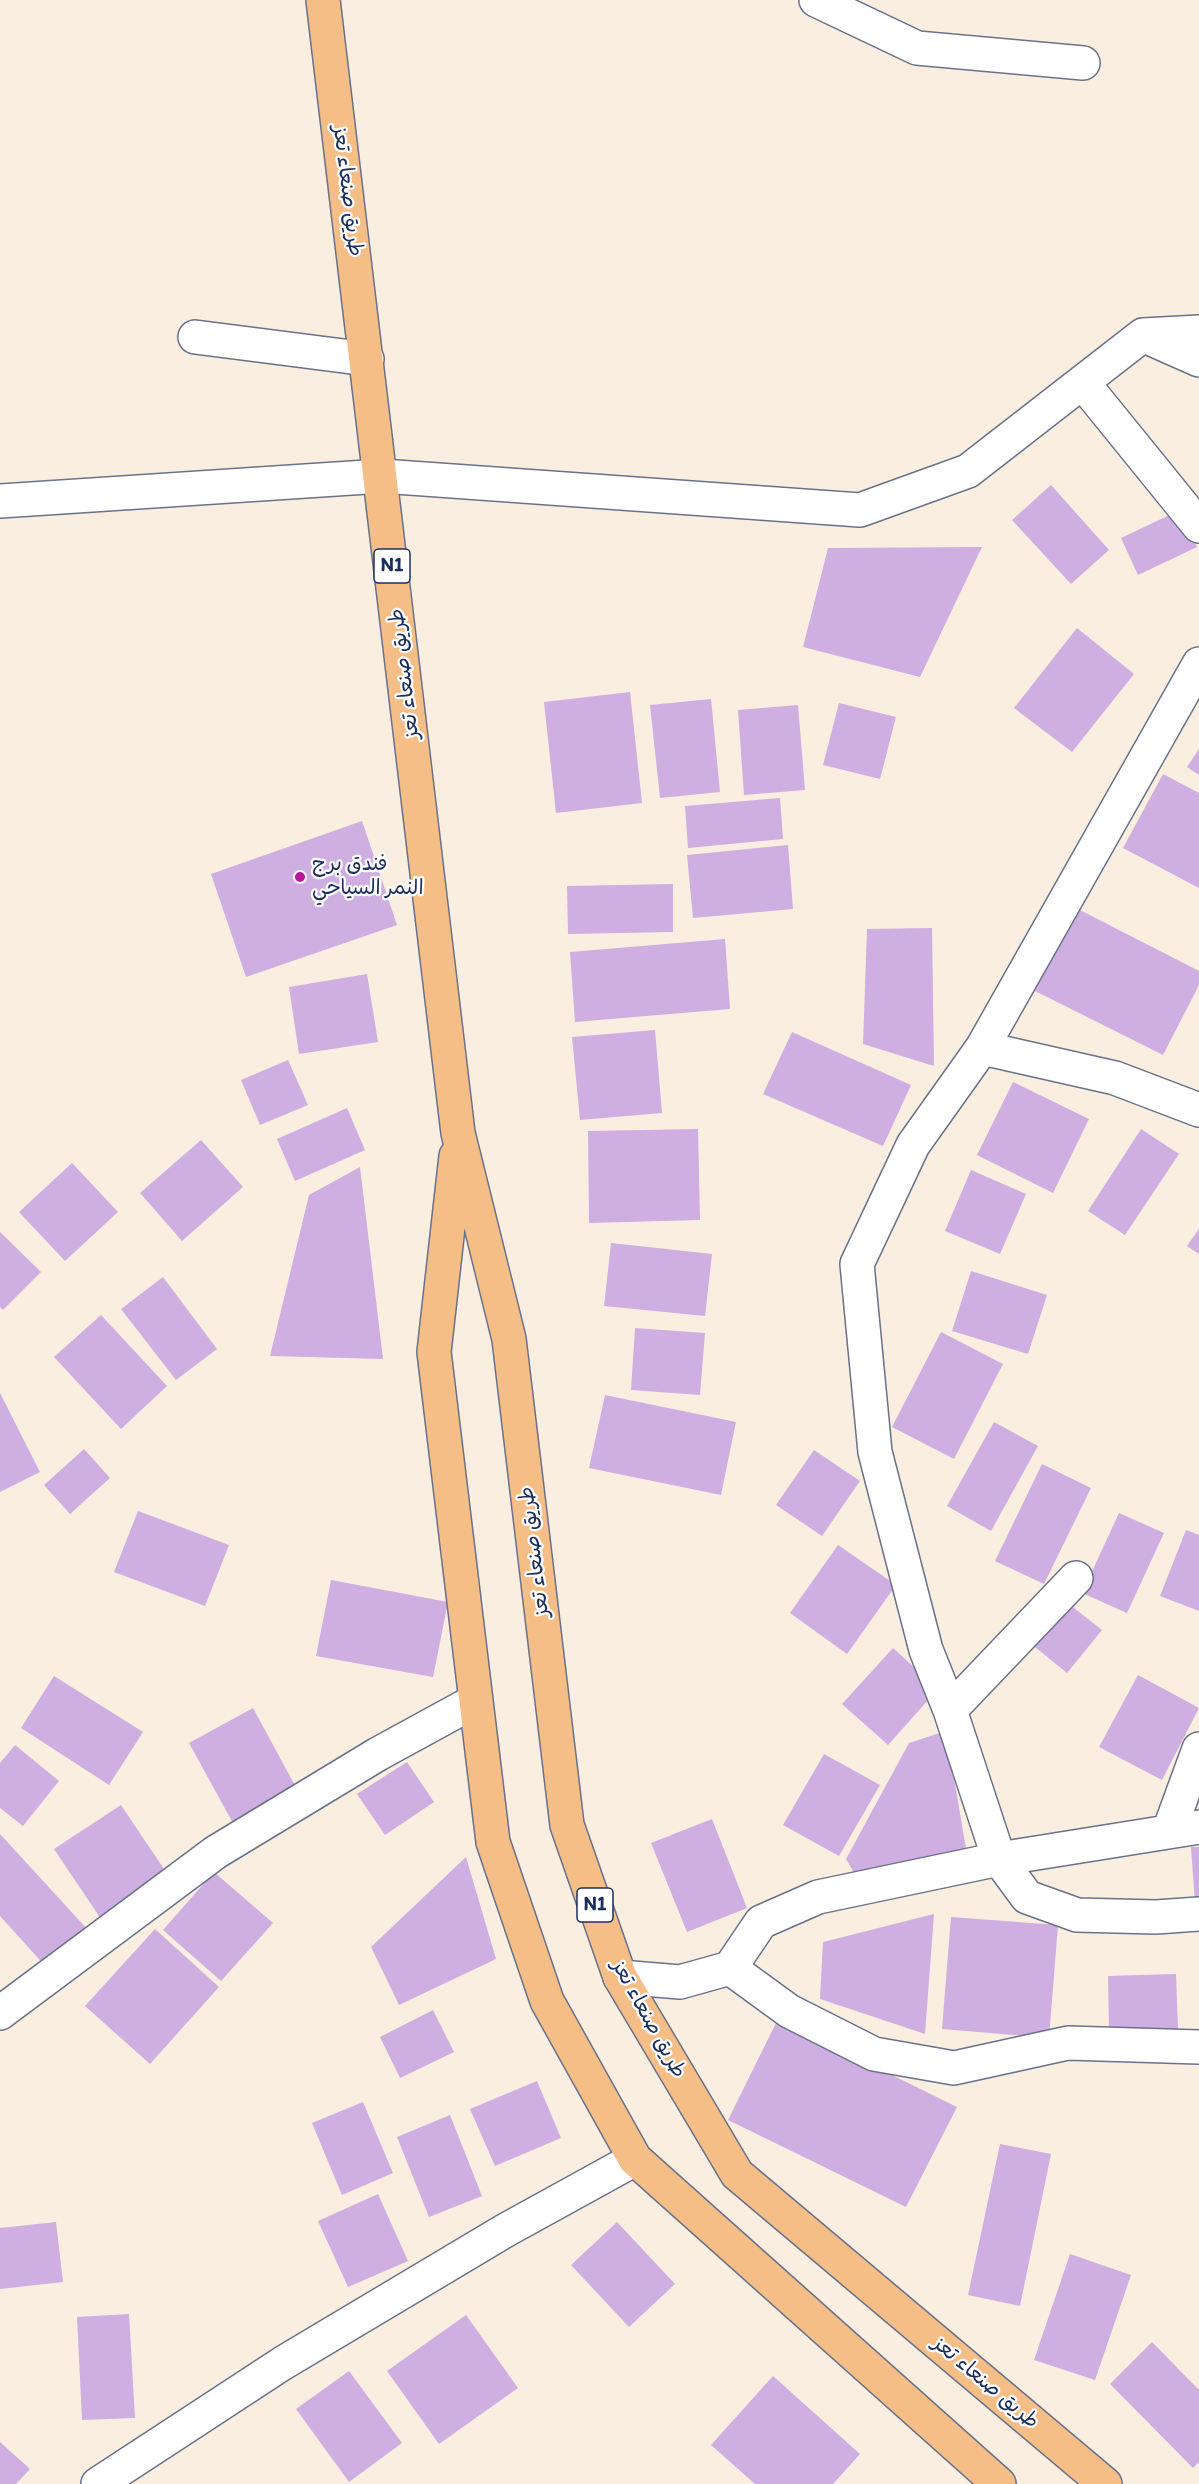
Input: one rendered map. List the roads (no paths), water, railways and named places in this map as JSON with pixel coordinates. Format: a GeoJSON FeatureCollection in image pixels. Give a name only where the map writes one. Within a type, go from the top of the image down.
{"type":"FeatureCollection","features":[{"type":"Feature","properties":{"kind":"highway","name":"طريق صنعاء تعز"},"geometry":{"type":"LineString","coordinates":[[323,0],[382,476],[458,1133],[509,1339],[567,1825],[620,1977],[737,2174],[1105,2484]]}},
{"type":"Feature","properties":{"kind":"highway","name":"طريق صنعاء تعز"},"geometry":{"type":"LineString","coordinates":[[458,1133],[434,1352],[493,1842],[544,1990],[635,2159],[999,2484]]}},
{"type":"Feature","properties":{"kind":"street"},"geometry":{"type":"LineString","coordinates":[[816,0],[917,48],[1083,63]]}},
{"type":"Feature","properties":{"kind":"street"},"geometry":{"type":"LineString","coordinates":[[0,501],[382,476],[860,510],[968,471],[1143,335],[1199,332]]}},
{"type":"Feature","properties":{"kind":"street"},"geometry":{"type":"LineString","coordinates":[[1143,335],[1199,360]]}},
{"type":"Feature","properties":{"kind":"street"},"geometry":{"type":"LineString","coordinates":[[195,337],[368,359]]}},
{"type":"Feature","properties":{"kind":"street"},"geometry":{"type":"LineString","coordinates":[[1083,383],[1199,526]]}},
{"type":"Feature","properties":{"kind":"street"},"geometry":{"type":"LineString","coordinates":[[1199,664],[982,1048],[914,1145],[857,1264],[875,1452],[926,1650],[950,1710],[999,1859],[1027,1897],[1077,1915],[1156,1917],[1199,1914]]}},
{"type":"Feature","properties":{"kind":"street"},"geometry":{"type":"LineString","coordinates":[[982,1048],[1115,1078],[1199,1110]]}},
{"type":"Feature","properties":{"kind":"street"},"geometry":{"type":"LineString","coordinates":[[950,1710],[1076,1578]]}},
{"type":"Feature","properties":{"kind":"street"},"geometry":{"type":"LineString","coordinates":[[0,2013],[216,1852],[378,1754],[475,1701]]}},
{"type":"Feature","properties":{"kind":"street"},"geometry":{"type":"LineString","coordinates":[[620,1977],[680,1982],[729,1968],[761,1922],[818,1896],[999,1859],[1184,1829],[1199,1749]]}},
{"type":"Feature","properties":{"kind":"street"},"geometry":{"type":"LineString","coordinates":[[729,1968],[789,2011],[874,2054],[954,2068],[1068,2043],[1199,2047]]}},
{"type":"Feature","properties":{"kind":"street"},"geometry":{"type":"LineString","coordinates":[[98,2484],[283,2363],[506,2230],[635,2159]]}},
{"type":"Feature","properties":{"kind":"place","name":"فندق برج النمر السياحي"},"geometry":{"type":"Point","coordinates":[300,877]}}]}
